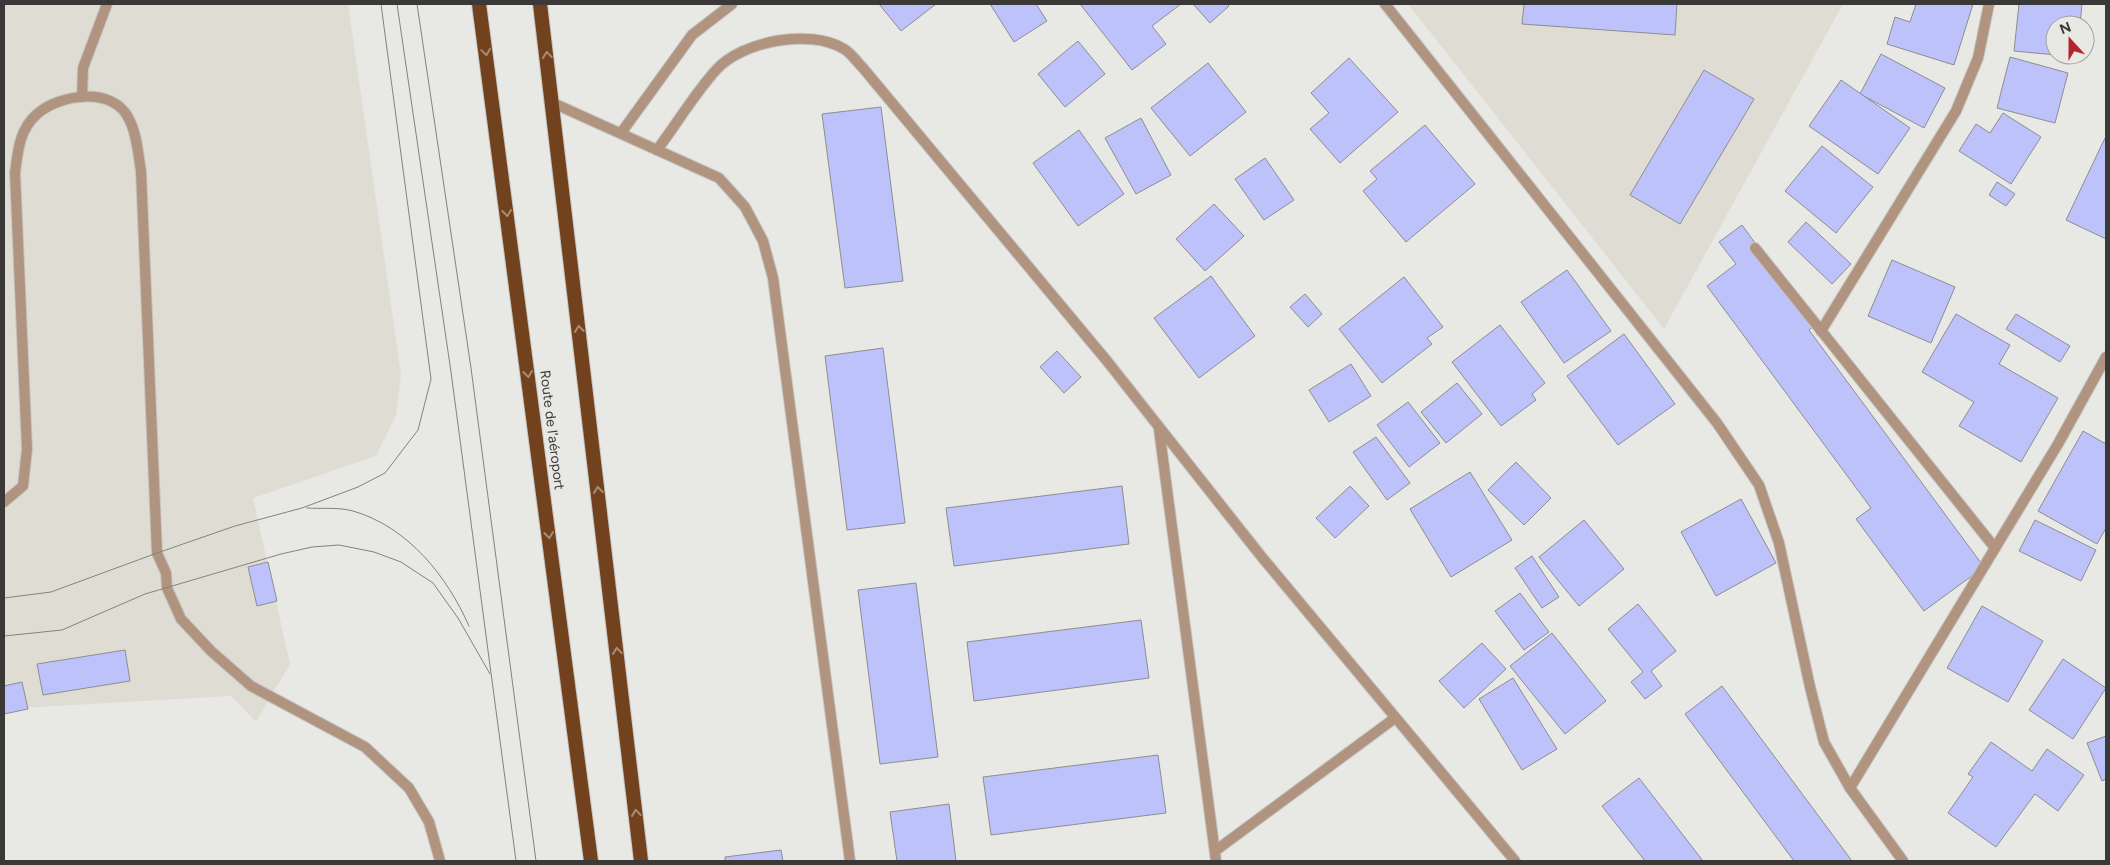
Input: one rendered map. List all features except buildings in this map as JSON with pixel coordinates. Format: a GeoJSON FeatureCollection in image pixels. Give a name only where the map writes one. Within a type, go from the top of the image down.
{"type":"FeatureCollection","features":[{"type":"Feature","properties":{"kind":"highway","name":"Route de l'aéroport"},"geometry":{"type":"LineString","coordinates":[[480,4],[591,861]]}},
{"type":"Feature","properties":{"kind":"highway"},"geometry":{"type":"LineString","coordinates":[[540,4],[641,861]]}},
{"type":"Feature","properties":{"kind":"street"},"geometry":{"type":"LineString","coordinates":[[82,97],[83,68],[107,4]]}},
{"type":"Feature","properties":{"kind":"street"},"geometry":{"type":"LineString","coordinates":[[621,133],[692,35],[732,4]]}},
{"type":"Feature","properties":{"kind":"street"},"geometry":{"type":"LineString","coordinates":[[1385,4],[1717,424],[1759,484],[1779,543],[1810,687],[1824,742],[1850,788],[1903,861]]}},
{"type":"Feature","properties":{"kind":"street"},"geometry":{"type":"LineString","coordinates":[[1821,331],[1956,111],[1978,58],[1989,4]]}},
{"type":"Feature","properties":{"kind":"street"},"geometry":{"type":"LineString","coordinates":[[657,150],[717,69],[745,50],[781,40],[815,39],[844,49],[863,68],[1107,361],[1261,556],[1515,861]]}},
{"type":"Feature","properties":{"kind":"street"},"geometry":{"type":"LineString","coordinates":[[4,502],[23,486],[27,448],[15,174],[19,138],[37,114],[64,99],[93,96],[114,102],[128,117],[136,141],[141,171],[157,553],[166,573],[168,588],[181,619],[211,651],[251,686],[365,748],[409,788],[429,822],[440,861]]}},
{"type":"Feature","properties":{"kind":"street"},"geometry":{"type":"LineString","coordinates":[[553,103],[719,178],[745,207],[763,241],[771,268],[850,861]]}},
{"type":"Feature","properties":{"kind":"street"},"geometry":{"type":"LineString","coordinates":[[1755,248],[1995,548]]}},
{"type":"Feature","properties":{"kind":"street"},"geometry":{"type":"LineString","coordinates":[[1850,788],[2058,444],[2106,356]]}},
{"type":"Feature","properties":{"kind":"street"},"geometry":{"type":"LineString","coordinates":[[1159,427],[1216,856]]}},
{"type":"Feature","properties":{"kind":"street"},"geometry":{"type":"LineString","coordinates":[[1216,856],[1395,718]]}},
{"type":"Feature","properties":{"kind":"shaded area"},"geometry":{"type":"Polygon","coordinates":[[[4,4],[348,4],[401,375],[396,415],[376,456],[253,498],[290,664],[256,722],[231,696],[4,709],[4,4]]]}},
{"type":"Feature","properties":{"kind":"shaded area"},"geometry":{"type":"Polygon","coordinates":[[[1408,4],[1843,4],[1664,329],[1408,4]]]}},
{"type":"Feature","properties":{"kind":"tram line"},"geometry":{"type":"LineString","coordinates":[[4,598],[51,592],[235,526],[302,508],[358,487],[385,473],[418,430],[431,379],[381,4]]}},
{"type":"Feature","properties":{"kind":"tram line"},"geometry":{"type":"LineString","coordinates":[[397,4],[451,372],[516,861]]}},
{"type":"Feature","properties":{"kind":"tram line"},"geometry":{"type":"LineString","coordinates":[[417,4],[471,368],[536,861]]}},
{"type":"Feature","properties":{"kind":"tram line"},"geometry":{"type":"LineString","coordinates":[[307,508],[353,511],[373,518],[408,541],[437,572],[460,607],[469,626]]}},
{"type":"Feature","properties":{"kind":"tram line"},"geometry":{"type":"LineString","coordinates":[[4,636],[62,630],[145,594],[281,554],[312,547],[339,545],[374,552],[401,562],[433,583],[458,618],[490,674]]}}]}
